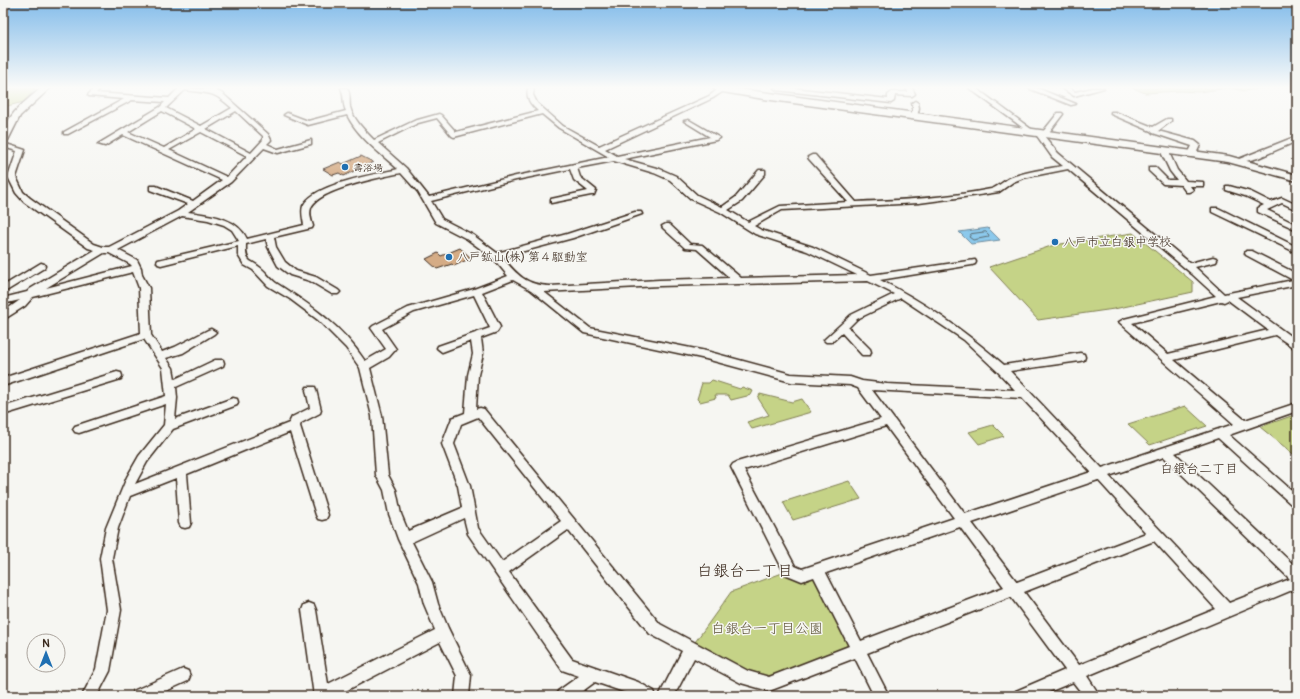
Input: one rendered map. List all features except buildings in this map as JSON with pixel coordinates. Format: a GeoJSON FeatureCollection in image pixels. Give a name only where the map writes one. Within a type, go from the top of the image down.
{"type":"FeatureCollection","features":[{"type":"Feature","properties":{"kind":"street"},"geometry":{"type":"LineString","coordinates":[[3,140],[13,121]]}},
{"type":"Feature","properties":{"kind":"street"},"geometry":{"type":"LineString","coordinates":[[66,133],[89,121]]}},
{"type":"Feature","properties":{"kind":"street"},"geometry":{"type":"LineString","coordinates":[[102,144],[141,121]]}},
{"type":"Feature","properties":{"kind":"street"},"geometry":{"type":"LineString","coordinates":[[187,121],[252,156]]}},
{"type":"Feature","properties":{"kind":"street"},"geometry":{"type":"LineString","coordinates":[[165,150],[216,121]]}},
{"type":"Feature","properties":{"kind":"street"},"geometry":{"type":"LineString","coordinates":[[3,317],[22,304],[29,294],[106,250],[181,213],[228,180],[267,140],[266,135],[249,121]]}},
{"type":"Feature","properties":{"kind":"street"},"geometry":{"type":"LineString","coordinates":[[302,121],[308,123],[317,121]]}},
{"type":"Feature","properties":{"kind":"street"},"geometry":{"type":"LineString","coordinates":[[354,121],[373,143],[403,170],[427,200],[439,222],[470,237],[496,256],[514,277],[534,288],[587,331],[706,355],[791,378],[850,381],[862,385],[973,393],[1024,394]]}},
{"type":"Feature","properties":{"kind":"street"},"geometry":{"type":"LineString","coordinates":[[373,143],[421,121]]}},
{"type":"Feature","properties":{"kind":"street"},"geometry":{"type":"LineString","coordinates":[[443,121],[454,135],[509,121]]}},
{"type":"Feature","properties":{"kind":"street"},"geometry":{"type":"LineString","coordinates":[[553,121],[561,127],[617,159],[657,171],[673,178],[694,197],[723,210],[758,232],[810,249],[872,278],[902,294],[967,338],[1002,369],[1227,611]]}},
{"type":"Feature","properties":{"kind":"street"},"geometry":{"type":"LineString","coordinates":[[598,149],[658,121]]}},
{"type":"Feature","properties":{"kind":"street"},"geometry":{"type":"LineString","coordinates":[[427,200],[516,178],[716,138],[687,121]]}},
{"type":"Feature","properties":{"kind":"street"},"geometry":{"type":"LineString","coordinates":[[948,121],[1238,161],[1296,176]]}},
{"type":"Feature","properties":{"kind":"street"},"geometry":{"type":"LineString","coordinates":[[1021,121],[1039,133],[1055,155],[1086,179],[1227,298],[1297,346]]}},
{"type":"Feature","properties":{"kind":"street"},"geometry":{"type":"LineString","coordinates":[[1039,133],[1053,121]]}},
{"type":"Feature","properties":{"kind":"street"},"geometry":{"type":"LineString","coordinates":[[1132,121],[1154,130],[1155,132],[1196,146],[1192,154]]}},
{"type":"Feature","properties":{"kind":"street"},"geometry":{"type":"LineString","coordinates":[[1154,130],[1168,121]]}},
{"type":"Feature","properties":{"kind":"street"},"geometry":{"type":"LineString","coordinates":[[123,132],[228,180]]}},
{"type":"Feature","properties":{"kind":"street"},"geometry":{"type":"LineString","coordinates":[[1238,161],[1255,156],[1297,138]]}},
{"type":"Feature","properties":{"kind":"street"},"geometry":{"type":"LineString","coordinates":[[263,145],[278,151],[308,142]]}},
{"type":"Feature","properties":{"kind":"street"},"geometry":{"type":"LineString","coordinates":[[3,145],[21,150],[12,177],[20,193],[27,200],[84,241],[130,260],[137,268],[138,275],[144,288],[146,335],[168,368],[171,385],[172,398],[169,426],[158,443],[143,460],[126,493],[112,528],[106,558],[114,610],[103,672],[89,696]]}},
{"type":"Feature","properties":{"kind":"street"},"geometry":{"type":"LineString","coordinates":[[1164,150],[1181,182],[1189,190]]}},
{"type":"Feature","properties":{"kind":"street"},"geometry":{"type":"LineString","coordinates":[[812,157],[853,203]]}},
{"type":"Feature","properties":{"kind":"street"},"geometry":{"type":"LineString","coordinates":[[748,226],[780,208],[919,200],[996,190],[1010,180],[1021,176],[1069,167]]}},
{"type":"Feature","properties":{"kind":"street"},"geometry":{"type":"LineString","coordinates":[[554,201],[591,193],[592,190],[577,178],[572,168]]}},
{"type":"Feature","properties":{"kind":"street"},"geometry":{"type":"LineString","coordinates":[[1152,168],[1166,182],[1200,184]]}},
{"type":"Feature","properties":{"kind":"street"},"geometry":{"type":"LineString","coordinates":[[161,262],[309,226],[305,213],[307,205],[320,194],[342,186],[403,170]]}},
{"type":"Feature","properties":{"kind":"street"},"geometry":{"type":"LineString","coordinates":[[723,210],[739,199],[762,172]]}},
{"type":"Feature","properties":{"kind":"street"},"geometry":{"type":"LineString","coordinates":[[153,188],[194,204]]}},
{"type":"Feature","properties":{"kind":"street"},"geometry":{"type":"LineString","coordinates":[[1229,188],[1248,194],[1270,205]]}},
{"type":"Feature","properties":{"kind":"street"},"geometry":{"type":"LineString","coordinates":[[1297,208],[1282,200],[1261,210],[1297,228]]}},
{"type":"Feature","properties":{"kind":"street"},"geometry":{"type":"LineString","coordinates":[[1215,210],[1297,250]]}},
{"type":"Feature","properties":{"kind":"street"},"geometry":{"type":"LineString","coordinates":[[181,213],[224,222],[243,235],[242,255],[247,263],[256,268],[271,284],[293,297],[321,318],[350,346],[365,367],[376,416],[382,475],[390,490],[395,514],[404,540],[425,582],[431,604],[443,633],[464,675],[462,696]]}},
{"type":"Feature","properties":{"kind":"street"},"geometry":{"type":"LineString","coordinates":[[496,256],[570,236],[638,214]]}},
{"type":"Feature","properties":{"kind":"street"},"geometry":{"type":"LineString","coordinates":[[666,226],[688,246],[699,247],[739,281]]}},
{"type":"Feature","properties":{"kind":"street"},"geometry":{"type":"LineString","coordinates":[[269,236],[272,247],[281,264],[293,273],[313,279],[335,292]]}},
{"type":"Feature","properties":{"kind":"street"},"geometry":{"type":"LineString","coordinates":[[1249,253],[1297,278]]}},
{"type":"Feature","properties":{"kind":"street"},"geometry":{"type":"LineString","coordinates":[[1188,266],[1214,260]]}},
{"type":"Feature","properties":{"kind":"street"},"geometry":{"type":"LineString","coordinates":[[534,288],[550,289],[659,283],[872,278],[972,262]]}},
{"type":"Feature","properties":{"kind":"street"},"geometry":{"type":"LineString","coordinates":[[3,290],[41,266]]}},
{"type":"Feature","properties":{"kind":"street"},"geometry":{"type":"LineString","coordinates":[[3,301],[137,268]]}},
{"type":"Feature","properties":{"kind":"street"},"geometry":{"type":"LineString","coordinates":[[365,367],[369,362],[388,353],[391,349],[376,328],[411,310],[477,291],[514,277]]}},
{"type":"Feature","properties":{"kind":"street"},"geometry":{"type":"LineString","coordinates":[[1242,424],[1124,322],[1297,282]]}},
{"type":"Feature","properties":{"kind":"street"},"geometry":{"type":"LineString","coordinates":[[442,348],[476,338],[491,332],[495,327],[477,291]]}},
{"type":"Feature","properties":{"kind":"street"},"geometry":{"type":"LineString","coordinates":[[829,340],[854,317],[902,294]]}},
{"type":"Feature","properties":{"kind":"street"},"geometry":{"type":"LineString","coordinates":[[841,328],[848,332],[866,352]]}},
{"type":"Feature","properties":{"kind":"street"},"geometry":{"type":"LineString","coordinates":[[1166,358],[1277,331]]}},
{"type":"Feature","properties":{"kind":"street"},"geometry":{"type":"LineString","coordinates":[[160,356],[179,350],[211,332]]}},
{"type":"Feature","properties":{"kind":"street"},"geometry":{"type":"LineString","coordinates":[[3,382],[146,335]]}},
{"type":"Feature","properties":{"kind":"street"},"geometry":{"type":"LineString","coordinates":[[470,416],[473,375],[478,354],[476,338]]}},
{"type":"Feature","properties":{"kind":"street"},"geometry":{"type":"LineString","coordinates":[[1002,369],[1080,357]]}},
{"type":"Feature","properties":{"kind":"street"},"geometry":{"type":"LineString","coordinates":[[171,385],[219,363]]}},
{"type":"Feature","properties":{"kind":"street"},"geometry":{"type":"LineString","coordinates":[[3,411],[118,376]]}},
{"type":"Feature","properties":{"kind":"street"},"geometry":{"type":"LineString","coordinates":[[862,385],[1093,696]]}},
{"type":"Feature","properties":{"kind":"street"},"geometry":{"type":"LineString","coordinates":[[311,390],[316,410],[296,420],[294,426],[322,515]]}},
{"type":"Feature","properties":{"kind":"street"},"geometry":{"type":"LineString","coordinates":[[79,429],[172,398]]}},
{"type":"Feature","properties":{"kind":"street"},"geometry":{"type":"LineString","coordinates":[[169,426],[233,402]]}},
{"type":"Feature","properties":{"kind":"street"},"geometry":{"type":"LineString","coordinates":[[889,421],[737,467],[790,570],[802,575],[1242,424],[1297,407]]}},
{"type":"Feature","properties":{"kind":"street"},"geometry":{"type":"LineString","coordinates":[[649,696],[633,687],[567,665],[500,571],[472,530],[467,511],[464,486],[448,444],[456,421],[480,412],[655,628],[746,678],[769,684],[1156,535]]}},
{"type":"Feature","properties":{"kind":"street"},"geometry":{"type":"LineString","coordinates":[[126,493],[294,426]]}},
{"type":"Feature","properties":{"kind":"street"},"geometry":{"type":"LineString","coordinates":[[1219,433],[1297,502]]}},
{"type":"Feature","properties":{"kind":"street"},"geometry":{"type":"LineString","coordinates":[[1164,451],[1297,578]]}},
{"type":"Feature","properties":{"kind":"street"},"geometry":{"type":"LineString","coordinates":[[182,471],[185,522]]}},
{"type":"Feature","properties":{"kind":"street"},"geometry":{"type":"LineString","coordinates":[[404,540],[467,511]]}},
{"type":"Feature","properties":{"kind":"street"},"geometry":{"type":"LineString","coordinates":[[500,571],[570,522]]}},
{"type":"Feature","properties":{"kind":"street"},"geometry":{"type":"LineString","coordinates":[[816,570],[882,696]]}},
{"type":"Feature","properties":{"kind":"street"},"geometry":{"type":"LineString","coordinates":[[1021,696],[1297,582]]}},
{"type":"Feature","properties":{"kind":"street"},"geometry":{"type":"LineString","coordinates":[[309,610],[322,696],[355,677],[420,647],[443,633]]}},
{"type":"Feature","properties":{"kind":"street"},"geometry":{"type":"LineString","coordinates":[[666,696],[691,649]]}},
{"type":"Feature","properties":{"kind":"street"},"geometry":{"type":"LineString","coordinates":[[563,696],[594,674]]}},
{"type":"Feature","properties":{"kind":"street"},"geometry":{"type":"LineString","coordinates":[[138,696],[183,676]]}},
{"type":"Feature","properties":{"kind":"green space"},"geometry":{"type":"Polygon","coordinates":[[[1133,233],[1193,282],[1193,292],[1114,309],[1038,320],[989,267],[1054,245],[1133,233]]]}},
{"type":"Feature","properties":{"kind":"green space"},"geometry":{"type":"Polygon","coordinates":[[[712,380],[740,389],[742,387],[753,391],[751,395],[731,400],[728,395],[715,395],[716,398],[700,402],[697,399],[702,383],[709,383],[712,380]]]}},
{"type":"Feature","properties":{"kind":"green space"},"geometry":{"type":"Polygon","coordinates":[[[760,394],[792,402],[802,399],[811,412],[752,429],[747,422],[769,415],[758,398],[760,394]]]}},
{"type":"Feature","properties":{"kind":"green space"},"geometry":{"type":"Polygon","coordinates":[[[1185,406],[1207,426],[1150,445],[1128,424],[1185,406]]]}},
{"type":"Feature","properties":{"kind":"green space"},"geometry":{"type":"Polygon","coordinates":[[[1297,414],[1297,457],[1260,427],[1297,414]]]}},
{"type":"Feature","properties":{"kind":"green space"},"geometry":{"type":"Polygon","coordinates":[[[993,425],[1004,436],[979,444],[969,432],[993,425]]]}},
{"type":"Feature","properties":{"kind":"green space"},"geometry":{"type":"Polygon","coordinates":[[[849,481],[861,499],[793,520],[783,502],[849,481]]]}},
{"type":"Feature","properties":{"kind":"green space","name":"白銀台一丁目公園"},"geometry":{"type":"Polygon","coordinates":[[[785,572],[816,579],[848,642],[847,647],[770,677],[749,674],[693,645],[731,592],[785,572]]]}},
{"type":"Feature","properties":{"kind":"water"},"geometry":{"type":"Polygon","coordinates":[[[988,228],[1000,240],[971,244],[959,232],[988,228]]]}},
{"type":"Feature","properties":{"kind":"place","name":"壽浴場"},"geometry":{"type":"Point","coordinates":[345,167]}},
{"type":"Feature","properties":{"kind":"place","name":"八戸市立白銀中学校"},"geometry":{"type":"Point","coordinates":[1055,242]}},
{"type":"Feature","properties":{"kind":"place","name":"八戸鉱山(株) 第４駆動室"},"geometry":{"type":"Point","coordinates":[449,257]}},
{"type":"Feature","properties":{"kind":"district","name":"白銀台二丁目"},"geometry":{"type":"Point","coordinates":[1199,468]}},
{"type":"Feature","properties":{"kind":"district","name":"白銀台一丁目"},"geometry":{"type":"Point","coordinates":[745,570]}}]}
